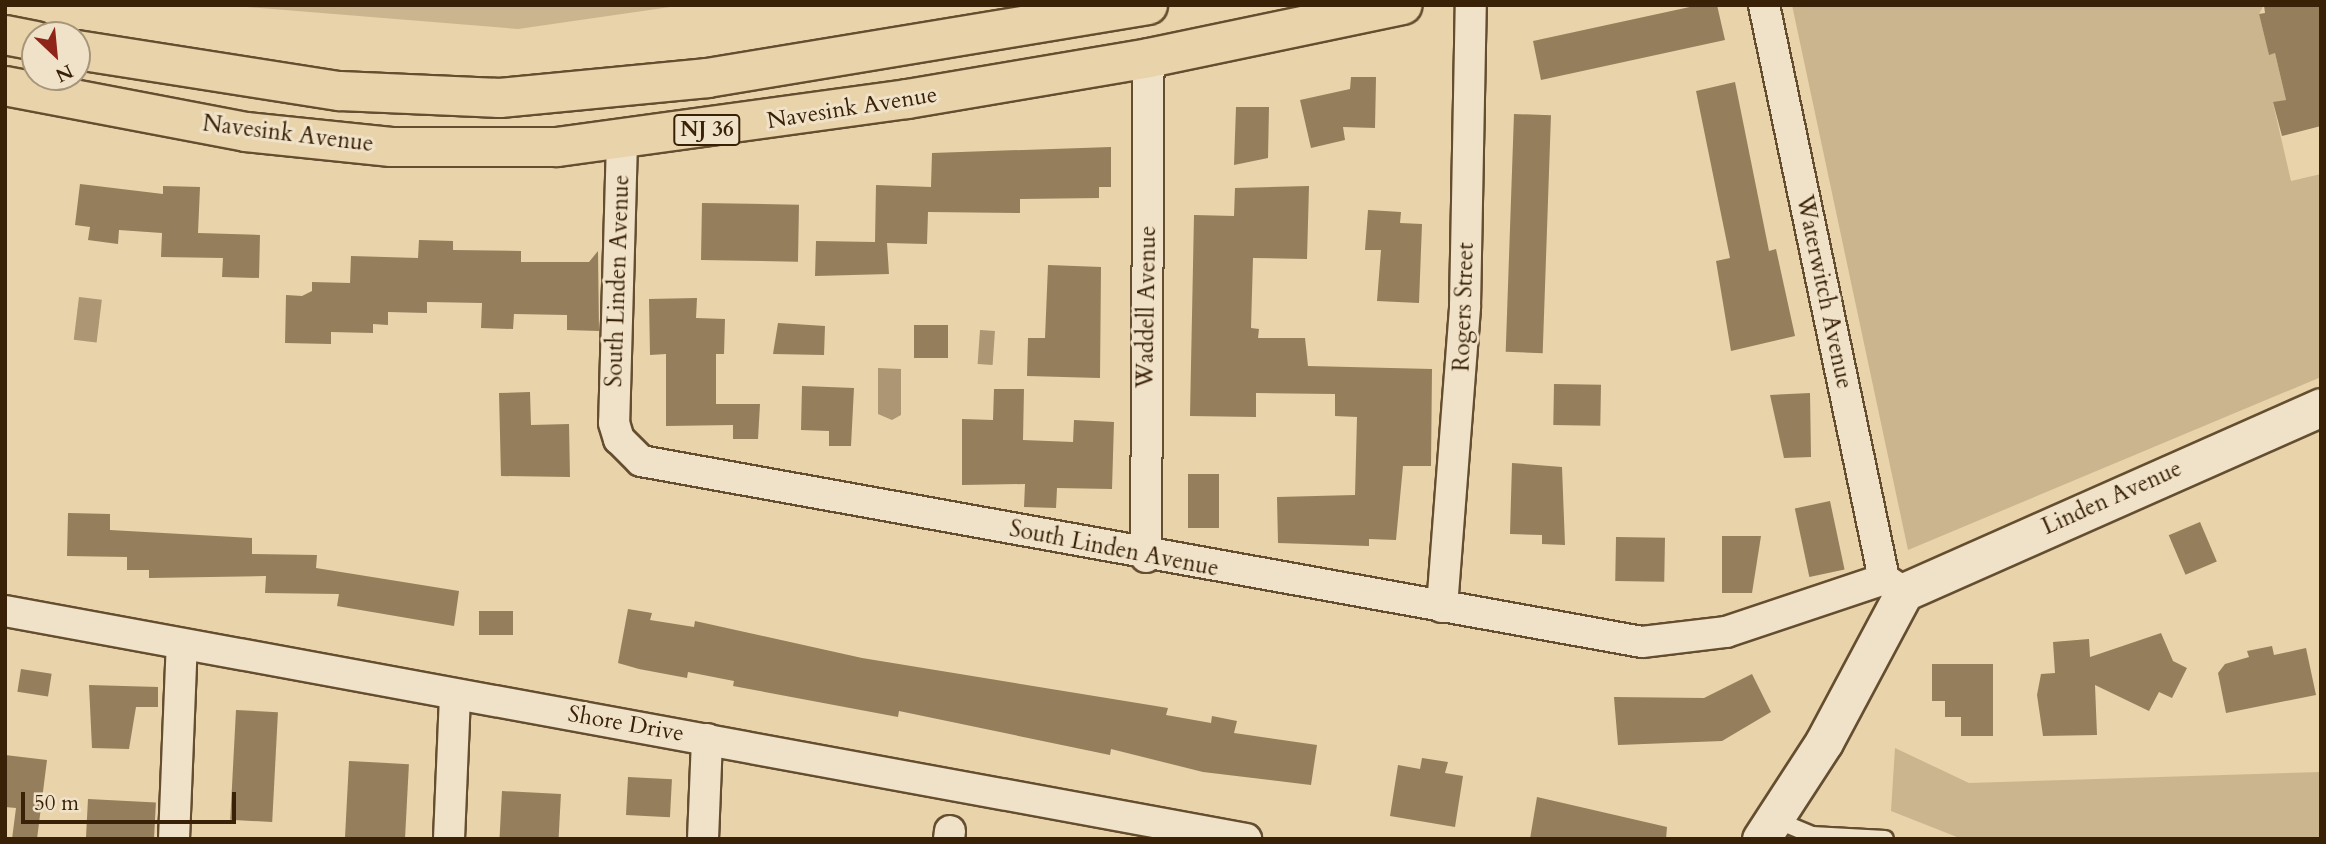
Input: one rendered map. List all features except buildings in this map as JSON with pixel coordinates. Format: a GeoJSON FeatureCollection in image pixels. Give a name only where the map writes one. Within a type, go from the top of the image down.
{"type":"FeatureCollection","features":[{"type":"Feature","properties":{"kind":"highway","name":"NJ 36"},"geometry":{"type":"LineString","coordinates":[[91,52],[340,91],[500,98],[708,78],[1148,5]]}},
{"type":"Feature","properties":{"kind":"highway","name":"Navesink Avenue"},"geometry":{"type":"LineString","coordinates":[[5,86],[246,132],[391,147],[495,150],[622,141],[1149,58],[1403,5]]}},
{"type":"Feature","properties":{"kind":"street","name":"Rogers Street"},"geometry":{"type":"LineString","coordinates":[[1442,607],[1465,306],[1471,5]]}},
{"type":"Feature","properties":{"kind":"street","name":"Waterwitch Avenue"},"geometry":{"type":"LineString","coordinates":[[1764,5],[1894,585]]}},
{"type":"Feature","properties":{"kind":"street","name":"Waddell Avenue"},"geometry":{"type":"LineString","coordinates":[[1146,556],[1149,58]]}},
{"type":"Feature","properties":{"kind":"street","name":"South Linden Avenue"},"geometry":{"type":"LineString","coordinates":[[622,141],[614,423],[619,439],[641,461],[1146,556],[1442,607],[1592,637],[1664,642],[1726,632],[1894,585]]}},
{"type":"Feature","properties":{"kind":"street","name":"Linden Avenue"},"geometry":{"type":"LineString","coordinates":[[1894,585],[2321,407]]}},
{"type":"Feature","properties":{"kind":"street"},"geometry":{"type":"LineString","coordinates":[[1768,829],[1824,742],[1894,585]]}},
{"type":"Feature","properties":{"kind":"street","name":"Shore Drive"},"geometry":{"type":"LineString","coordinates":[[5,611],[455,695],[707,738],[1206,835],[1246,839]]}},
{"type":"Feature","properties":{"kind":"street"},"geometry":{"type":"LineString","coordinates":[[174,839],[182,644]]}},
{"type":"Feature","properties":{"kind":"street"},"geometry":{"type":"LineString","coordinates":[[449,839],[455,695]]}},
{"type":"Feature","properties":{"kind":"street"},"geometry":{"type":"LineString","coordinates":[[704,839],[707,738]]}},
{"type":"Feature","properties":{"kind":"lane"},"geometry":{"type":"LineString","coordinates":[[1768,829],[1812,835],[1885,839]]}},
{"type":"Feature","properties":{"kind":"shaded area"},"geometry":{"type":"Polygon","coordinates":[[[222,5],[684,5],[518,29],[222,5]]]}},
{"type":"Feature","properties":{"kind":"shaded area"},"geometry":{"type":"Polygon","coordinates":[[[1792,5],[2264,5],[2259,14],[2269,54],[2275,53],[2286,100],[2273,103],[2291,181],[2321,174],[2321,377],[1908,550],[1792,5]]]}},
{"type":"Feature","properties":{"kind":"shaded area"},"geometry":{"type":"Polygon","coordinates":[[[79,297],[102,300],[97,342],[74,340],[79,297]]]}},
{"type":"Feature","properties":{"kind":"shaded area"},"geometry":{"type":"Polygon","coordinates":[[[980,330],[995,331],[993,365],[978,364],[980,330]]]}},
{"type":"Feature","properties":{"kind":"shaded area"},"geometry":{"type":"Polygon","coordinates":[[[878,368],[901,369],[901,415],[892,420],[878,414],[878,368]]]}},
{"type":"Feature","properties":{"kind":"shaded area"},"geometry":{"type":"Polygon","coordinates":[[[1895,748],[1969,783],[2321,772],[2321,839],[1962,839],[1891,811],[1895,748]]]}}]}
